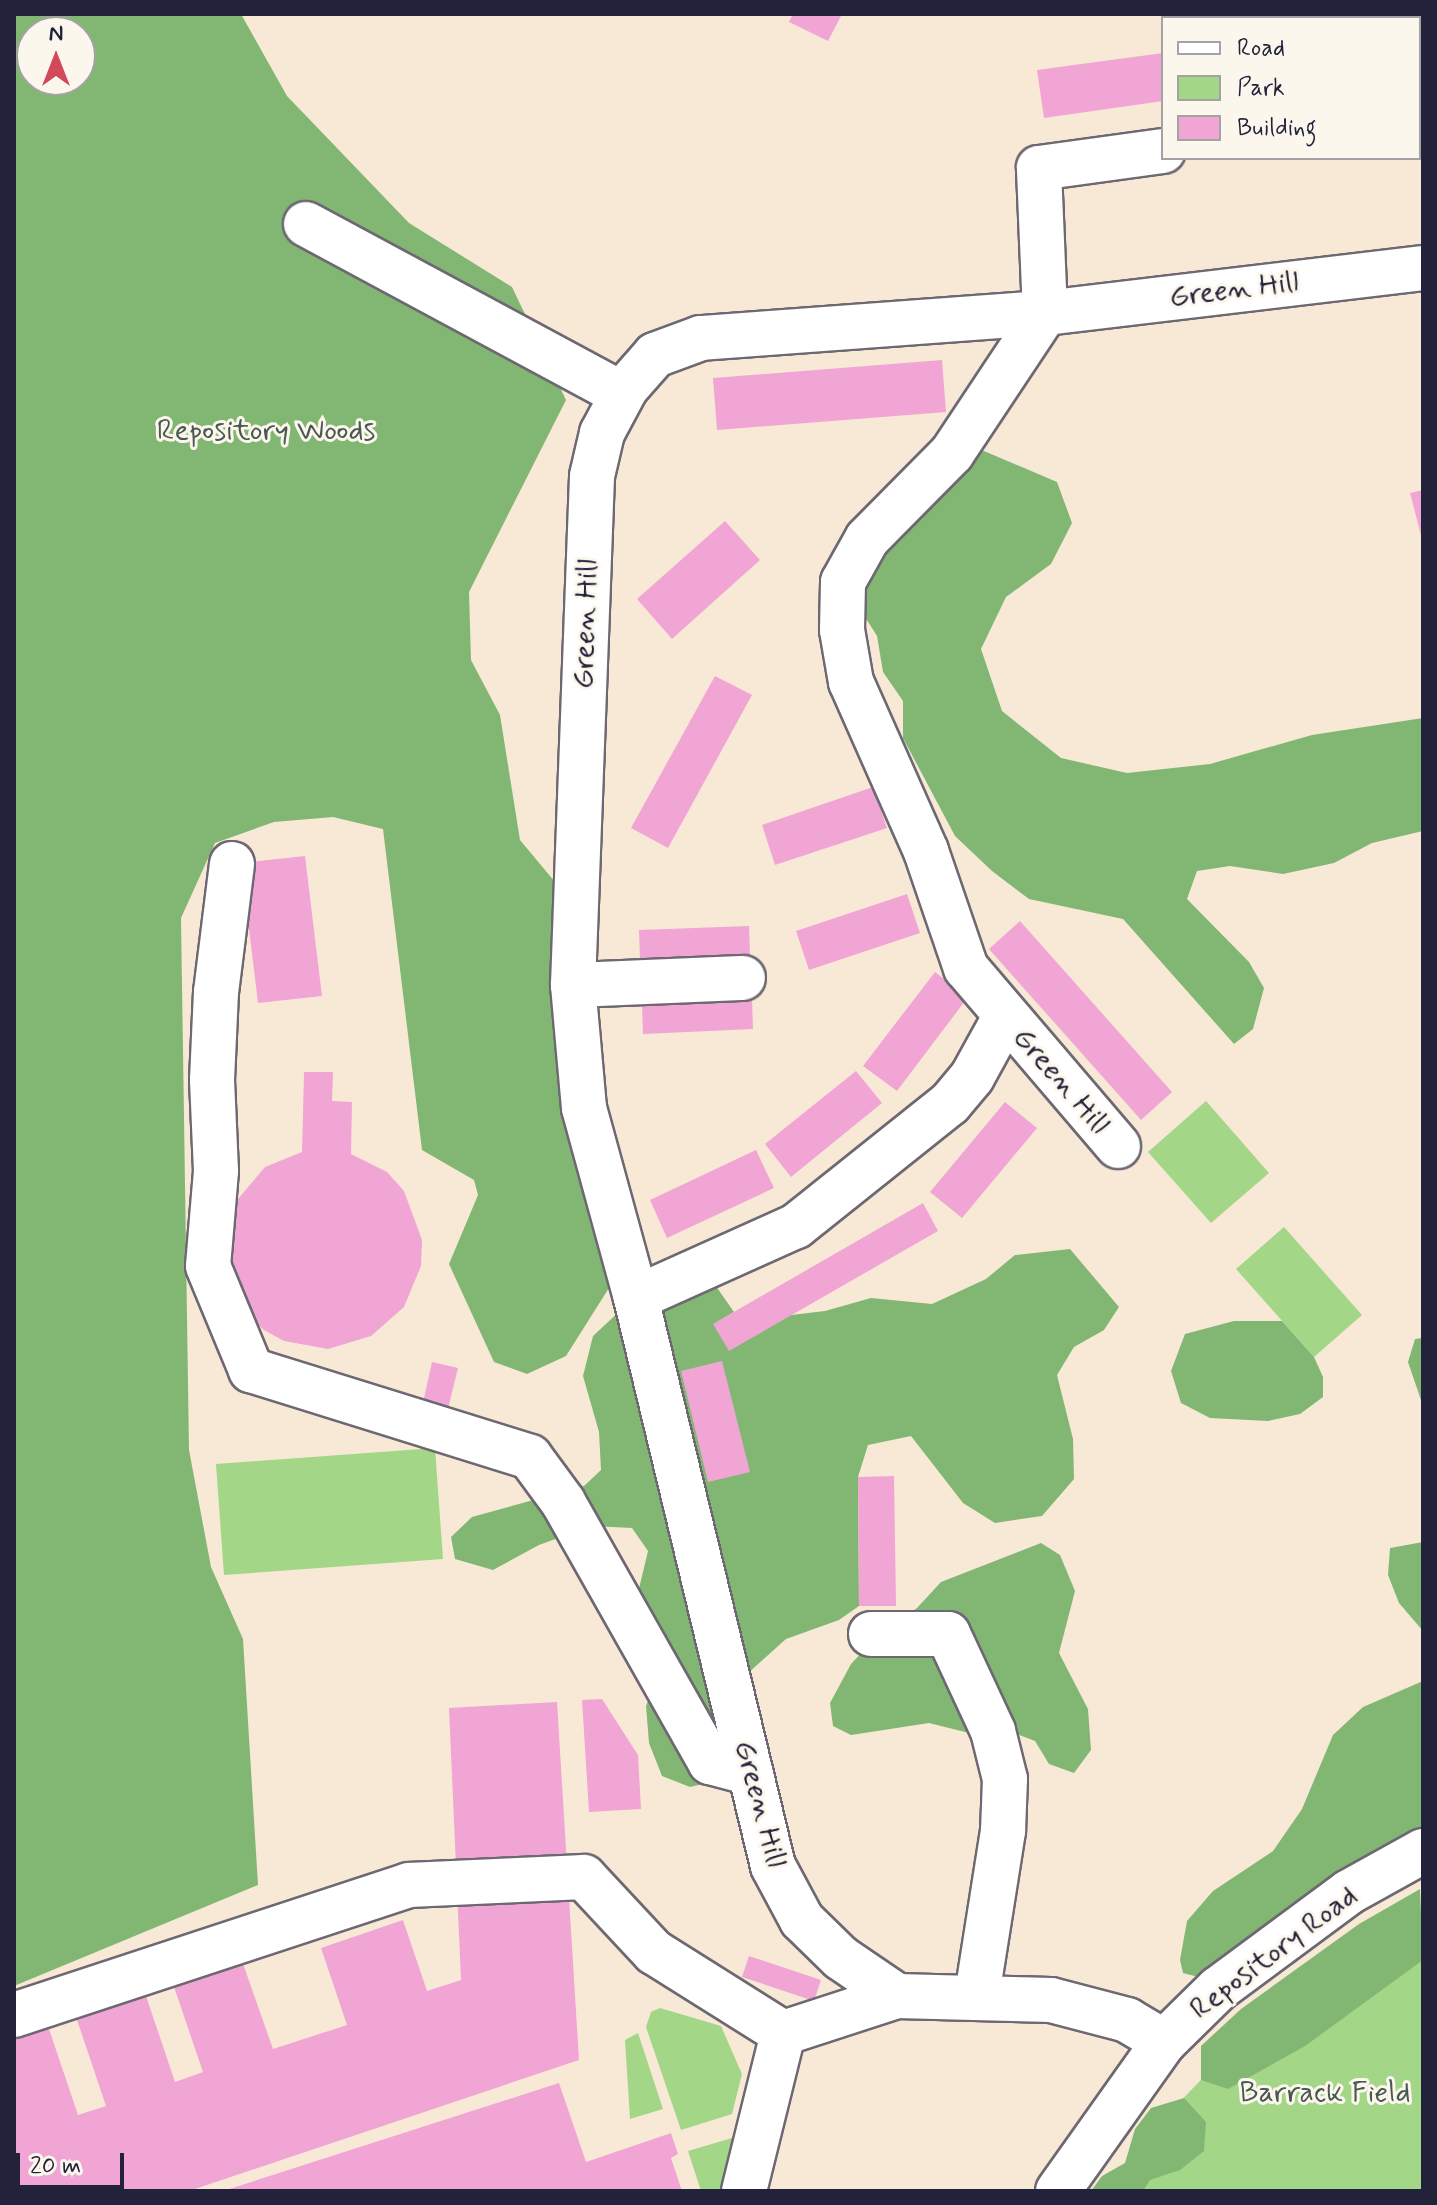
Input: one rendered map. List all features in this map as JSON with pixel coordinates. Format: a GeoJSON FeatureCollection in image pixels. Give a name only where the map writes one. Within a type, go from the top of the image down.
{"type":"FeatureCollection","features":[{"type":"Feature","properties":{"kind":"street"},"geometry":{"type":"LineString","coordinates":[[1045,313],[1039,168],[1161,151]]}},
{"type":"Feature","properties":{"kind":"street"},"geometry":{"type":"LineString","coordinates":[[306,224],[622,394]]}},
{"type":"Feature","properties":{"kind":"street","name":"Green Hill"},"geometry":{"type":"LineString","coordinates":[[897,1996],[841,1958],[802,1920],[773,1866],[636,1298],[584,1108],[573,985],[592,476],[602,433],[622,394],[655,355],[701,338],[1045,313],[1423,268]]}},
{"type":"Feature","properties":{"kind":"street","name":"Green Hill"},"geometry":{"type":"LineString","coordinates":[[1045,313],[952,453],[867,539],[843,582],[842,630],[851,682],[926,851],[966,968],[1118,1146]]}},
{"type":"Feature","properties":{"kind":"street"},"geometry":{"type":"LineString","coordinates":[[232,864],[216,992],[212,1080],[216,1171],[208,1266],[251,1370],[530,1457],[563,1502],[710,1762],[751,1773]]}},
{"type":"Feature","properties":{"kind":"street"},"geometry":{"type":"LineString","coordinates":[[573,985],[743,978]]}},
{"type":"Feature","properties":{"kind":"street","name":"Green Hill"},"geometry":{"type":"LineString","coordinates":[[636,1298],[796,1226],[949,1104],[972,1077],[1005,1017]]}},
{"type":"Feature","properties":{"kind":"street"},"geometry":{"type":"LineString","coordinates":[[871,1634],[948,1634],[993,1731],[1005,1779],[1003,1831],[977,1996]]}},
{"type":"Feature","properties":{"kind":"street","name":"Repository Road"},"geometry":{"type":"LineString","coordinates":[[1058,2191],[1164,2042],[1249,1983],[1349,1892],[1423,1851]]}},
{"type":"Feature","properties":{"kind":"street"},"geometry":{"type":"LineString","coordinates":[[14,2015],[409,1885],[584,1877],[654,1952],[783,2033]]}},
{"type":"Feature","properties":{"kind":"street"},"geometry":{"type":"LineString","coordinates":[[783,2033],[897,1996],[977,1996],[1051,2000],[1101,2011],[1164,2042]]}},
{"type":"Feature","properties":{"kind":"street"},"geometry":{"type":"LineString","coordinates":[[744,2191],[783,2033]]}},
{"type":"Feature","properties":{"kind":"green space","name":"Repository Woods"},"geometry":{"type":"Polygon","coordinates":[[[14,14],[241,14],[287,96],[409,223],[512,287],[566,400],[469,592],[471,660],[500,715],[520,840],[575,906],[626,1261],[566,1356],[527,1374],[494,1362],[449,1264],[478,1195],[474,1180],[422,1150],[383,829],[333,817],[274,822],[215,843],[181,918],[189,1450],[211,1567],[243,1639],[258,1885],[14,1986],[14,14]]]}},
{"type":"Feature","properties":{"kind":"green space"},"geometry":{"type":"Polygon","coordinates":[[[984,451],[1057,482],[1072,523],[1051,564],[1006,597],[981,649],[1002,711],[1061,758],[1127,773],[1210,764],[1312,735],[1423,718],[1423,831],[1372,843],[1334,863],[1283,874],[1230,866],[1197,871],[1187,899],[1249,962],[1264,988],[1253,1029],[1234,1044],[1123,919],[1029,899],[992,871],[955,836],[903,738],[903,701],[883,672],[877,636],[843,582],[952,453],[984,451]]]}},
{"type":"Feature","properties":{"kind":"green space"},"geometry":{"type":"Polygon","coordinates":[[[1206,1101],[1269,1173],[1211,1223],[1148,1152],[1206,1101]]]}},
{"type":"Feature","properties":{"kind":"green space"},"geometry":{"type":"Polygon","coordinates":[[[1284,1227],[1362,1315],[1314,1357],[1236,1269],[1284,1227]]]}},
{"type":"Feature","properties":{"kind":"green space"},"geometry":{"type":"Polygon","coordinates":[[[1070,1249],[1119,1307],[1104,1330],[1074,1347],[1057,1375],[1073,1439],[1074,1479],[1042,1516],[995,1523],[963,1503],[911,1436],[868,1445],[858,1477],[859,1606],[839,1620],[786,1639],[748,1673],[751,1773],[690,1787],[662,1776],[649,1743],[646,1706],[659,1671],[631,1622],[648,1551],[632,1528],[591,1526],[539,1545],[493,1570],[455,1559],[451,1537],[472,1517],[584,1486],[601,1470],[599,1432],[583,1376],[593,1336],[623,1308],[713,1282],[734,1312],[714,1324],[825,1311],[871,1298],[932,1304],[986,1279],[1015,1255],[1070,1249]]]}},
{"type":"Feature","properties":{"kind":"green space"},"geometry":{"type":"Polygon","coordinates":[[[1234,1321],[1282,1321],[1314,1357],[1323,1377],[1323,1397],[1300,1414],[1268,1421],[1210,1418],[1181,1403],[1171,1371],[1185,1334],[1234,1321]]]}},
{"type":"Feature","properties":{"kind":"green space"},"geometry":{"type":"Polygon","coordinates":[[[1423,1338],[1423,1406],[1408,1362],[1415,1339],[1423,1338]]]}},
{"type":"Feature","properties":{"kind":"green space"},"geometry":{"type":"Polygon","coordinates":[[[435,1448],[443,1559],[224,1575],[216,1464],[435,1448]]]}},
{"type":"Feature","properties":{"kind":"green space"},"geometry":{"type":"Polygon","coordinates":[[[1423,1542],[1423,1631],[1399,1603],[1388,1575],[1390,1548],[1423,1542]]]}},
{"type":"Feature","properties":{"kind":"green space"},"geometry":{"type":"Polygon","coordinates":[[[1041,1543],[1060,1555],[1075,1591],[1059,1653],[1088,1709],[1091,1750],[1074,1773],[1049,1764],[1035,1741],[1009,1731],[973,1734],[929,1723],[851,1735],[833,1726],[830,1703],[851,1664],[879,1634],[917,1608],[941,1582],[1041,1543]]]}},
{"type":"Feature","properties":{"kind":"green space"},"geometry":{"type":"Polygon","coordinates":[[[1423,1681],[1423,1851],[1206,1979],[1183,1973],[1180,1960],[1187,1921],[1213,1891],[1273,1851],[1302,1809],[1333,1735],[1363,1707],[1423,1681]]]}},
{"type":"Feature","properties":{"kind":"green space"},"geometry":{"type":"Polygon","coordinates":[[[1420,1889],[1423,1960],[1305,2046],[1228,2089],[1201,2080],[1201,2046],[1241,2009],[1359,1924],[1420,1889]]]}},
{"type":"Feature","properties":{"kind":"green space","name":"Barrack Field"},"geometry":{"type":"Polygon","coordinates":[[[1423,1914],[1423,2191],[1116,2191],[1172,2110],[1271,2007],[1423,1914]]]}},
{"type":"Feature","properties":{"kind":"green space"},"geometry":{"type":"Polygon","coordinates":[[[660,2008],[721,2026],[742,2074],[732,2114],[681,2130],[646,2027],[651,2012],[660,2008]]]}},
{"type":"Feature","properties":{"kind":"green space"},"geometry":{"type":"Polygon","coordinates":[[[638,2033],[663,2109],[630,2119],[625,2040],[638,2033]]]}},
{"type":"Feature","properties":{"kind":"green space"},"geometry":{"type":"Polygon","coordinates":[[[1184,2098],[1206,2122],[1204,2151],[1180,2170],[1150,2180],[1143,2191],[1091,2191],[1102,2176],[1125,2163],[1135,2129],[1151,2108],[1184,2098]]]}},
{"type":"Feature","properties":{"kind":"green space"},"geometry":{"type":"Polygon","coordinates":[[[739,2136],[726,2191],[701,2191],[688,2151],[739,2136]]]}},
{"type":"Feature","properties":{"kind":"building"},"geometry":{"type":"Polygon","coordinates":[[[793,14],[842,14],[828,41],[789,22],[793,14]]]}},
{"type":"Feature","properties":{"kind":"building"},"geometry":{"type":"Polygon","coordinates":[[[1161,53],[1161,101],[1044,118],[1037,70],[1161,53]]]}},
{"type":"Feature","properties":{"kind":"building"},"geometry":{"type":"Polygon","coordinates":[[[942,360],[946,412],[717,430],[713,378],[942,360]]]}},
{"type":"Feature","properties":{"kind":"building"},"geometry":{"type":"Polygon","coordinates":[[[1423,490],[1423,539],[1422,539],[1410,493],[1423,490]]]}},
{"type":"Feature","properties":{"kind":"building"},"geometry":{"type":"Polygon","coordinates":[[[725,521],[760,560],[672,639],[637,599],[725,521]]]}},
{"type":"Feature","properties":{"kind":"building"},"geometry":{"type":"Polygon","coordinates":[[[715,676],[752,695],[668,848],[631,828],[715,676]]]}},
{"type":"Feature","properties":{"kind":"building"},"geometry":{"type":"Polygon","coordinates":[[[873,787],[887,828],[775,865],[762,825],[873,787]]]}},
{"type":"Feature","properties":{"kind":"building"},"geometry":{"type":"Polygon","coordinates":[[[305,856],[322,996],[258,1003],[241,863],[305,856]]]}},
{"type":"Feature","properties":{"kind":"building"},"geometry":{"type":"Polygon","coordinates":[[[907,894],[920,933],[809,970],[796,931],[907,894]]]}},
{"type":"Feature","properties":{"kind":"building"},"geometry":{"type":"Polygon","coordinates":[[[1020,921],[1172,1092],[1141,1120],[989,949],[1020,921]]]}},
{"type":"Feature","properties":{"kind":"building"},"geometry":{"type":"Polygon","coordinates":[[[749,926],[750,955],[640,959],[639,930],[749,926]]]}},
{"type":"Feature","properties":{"kind":"building"},"geometry":{"type":"Polygon","coordinates":[[[935,972],[968,997],[897,1091],[863,1066],[935,972]]]}},
{"type":"Feature","properties":{"kind":"building"},"geometry":{"type":"Polygon","coordinates":[[[752,1000],[753,1029],[643,1034],[642,1005],[752,1000]]]}},
{"type":"Feature","properties":{"kind":"building"},"geometry":{"type":"Polygon","coordinates":[[[856,1071],[882,1103],[791,1177],[765,1144],[856,1071]]]}},
{"type":"Feature","properties":{"kind":"building"},"geometry":{"type":"Polygon","coordinates":[[[304,1072],[333,1072],[332,1101],[352,1102],[351,1154],[387,1172],[404,1191],[422,1240],[421,1266],[404,1307],[371,1336],[328,1349],[284,1341],[264,1330],[247,1315],[226,1276],[232,1206],[265,1167],[302,1152],[304,1072]]]}},
{"type":"Feature","properties":{"kind":"building"},"geometry":{"type":"Polygon","coordinates":[[[1005,1102],[1037,1128],[962,1218],[930,1192],[1005,1102]]]}},
{"type":"Feature","properties":{"kind":"building"},"geometry":{"type":"Polygon","coordinates":[[[756,1150],[774,1188],[667,1238],[650,1200],[756,1150]]]}},
{"type":"Feature","properties":{"kind":"building"},"geometry":{"type":"Polygon","coordinates":[[[923,1203],[938,1231],[729,1351],[713,1324],[923,1203]]]}},
{"type":"Feature","properties":{"kind":"building"},"geometry":{"type":"Polygon","coordinates":[[[722,1361],[750,1472],[708,1482],[681,1371],[722,1361]]]}},
{"type":"Feature","properties":{"kind":"building"},"geometry":{"type":"Polygon","coordinates":[[[432,1362],[458,1368],[447,1413],[422,1407],[432,1362]]]}},
{"type":"Feature","properties":{"kind":"building"},"geometry":{"type":"Polygon","coordinates":[[[894,1476],[896,1606],[859,1606],[858,1477],[894,1476]]]}},
{"type":"Feature","properties":{"kind":"building"},"geometry":{"type":"Polygon","coordinates":[[[602,1699],[638,1755],[641,1809],[589,1812],[582,1700],[602,1699]]]}},
{"type":"Feature","properties":{"kind":"building"},"geometry":{"type":"Polygon","coordinates":[[[557,1702],[579,2060],[189,2191],[14,2191],[14,2034],[47,2023],[78,2115],[106,2106],[75,2014],[144,1990],[175,2082],[203,2072],[172,1981],[241,1958],[273,2049],[347,2025],[321,1948],[403,1920],[427,1991],[461,1980],[449,1708],[557,1702]]]}},
{"type":"Feature","properties":{"kind":"building"},"geometry":{"type":"Polygon","coordinates":[[[749,1956],[821,1980],[814,2001],[742,1977],[749,1956]]]}},
{"type":"Feature","properties":{"kind":"building"},"geometry":{"type":"Polygon","coordinates":[[[559,2083],[586,2162],[671,2133],[678,2154],[671,2158],[682,2191],[223,2191],[559,2083]]]}}]}
